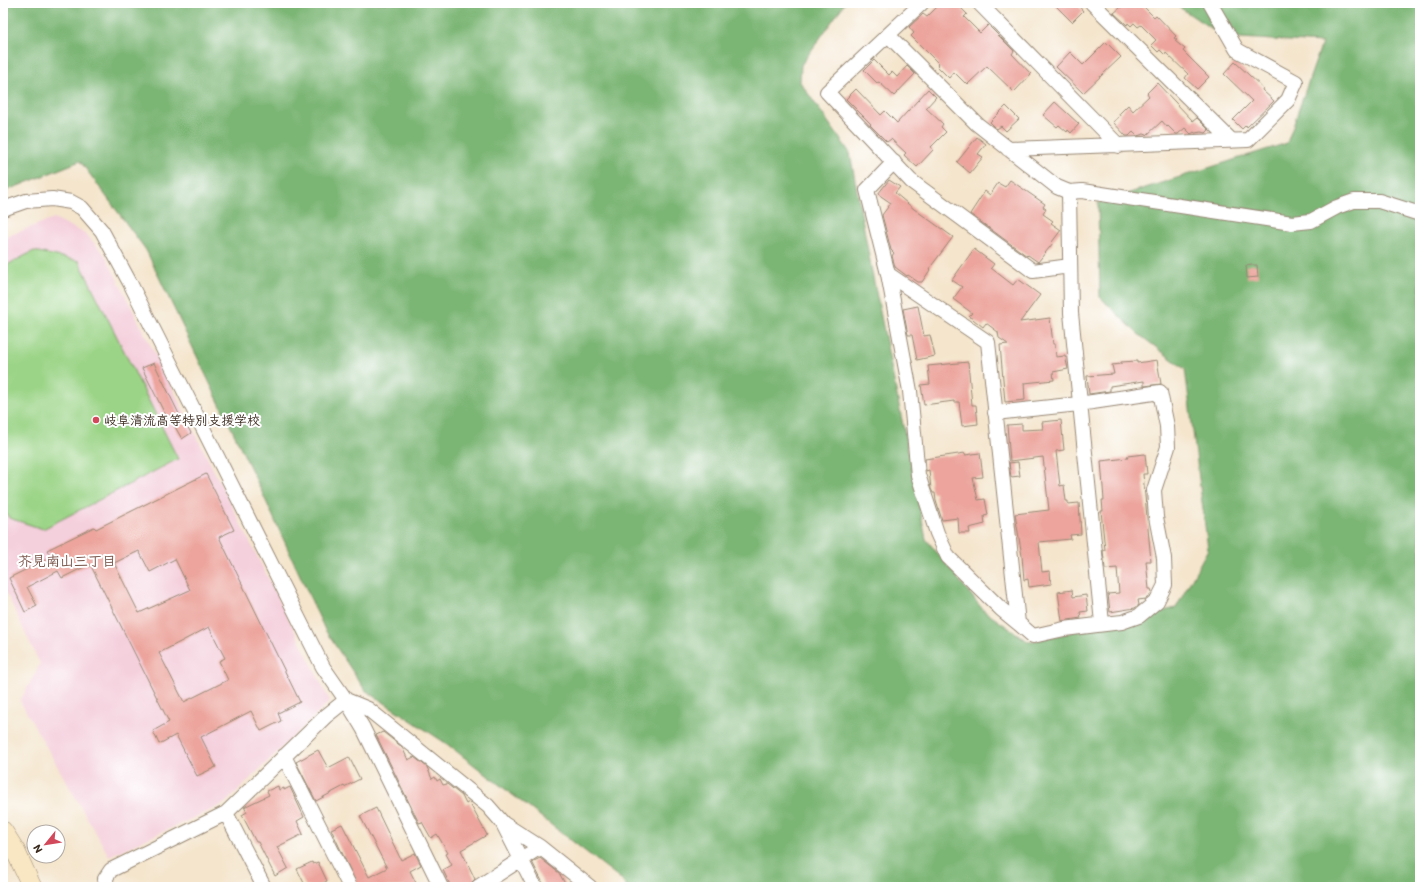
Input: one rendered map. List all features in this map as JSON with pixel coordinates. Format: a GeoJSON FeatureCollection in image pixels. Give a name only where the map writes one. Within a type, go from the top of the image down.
{"type":"FeatureCollection","features":[{"type":"Feature","properties":{"kind":"street"},"geometry":{"type":"LineString","coordinates":[[922,3],[827,92],[911,181],[1033,271],[1070,266]]}},
{"type":"Feature","properties":{"kind":"street"},"geometry":{"type":"LineString","coordinates":[[978,3],[1119,146]]}},
{"type":"Feature","properties":{"kind":"street"},"geometry":{"type":"LineString","coordinates":[[1092,3],[1232,141]]}},
{"type":"Feature","properties":{"kind":"street"},"geometry":{"type":"LineString","coordinates":[[1008,149],[1248,140],[1288,100],[1296,82],[1237,50],[1210,3]]}},
{"type":"Feature","properties":{"kind":"street"},"geometry":{"type":"LineString","coordinates":[[888,35],[977,124],[1057,187],[1069,192],[1082,191],[1292,223],[1311,220],[1337,207],[1354,201],[1379,201],[1420,214]]}},
{"type":"Feature","properties":{"kind":"street"},"geometry":{"type":"LineString","coordinates":[[894,162],[867,190],[888,274],[910,392],[918,475],[937,533],[948,557],[1033,636],[1102,623],[1122,622],[1139,616],[1157,601],[1165,585],[1164,558],[1156,517],[1154,490],[1168,447],[1167,426],[1160,392],[1079,404],[995,413]]}},
{"type":"Feature","properties":{"kind":"street"},"geometry":{"type":"LineString","coordinates":[[1069,192],[1071,313],[1102,623]]}},
{"type":"Feature","properties":{"kind":"street"},"geometry":{"type":"LineString","coordinates":[[3,209],[26,201],[52,199],[71,202],[82,208],[102,231],[130,283],[197,419],[323,667],[346,700],[362,728],[441,887]]}},
{"type":"Feature","properties":{"kind":"street"},"geometry":{"type":"LineString","coordinates":[[888,274],[988,342],[1018,623]]}},
{"type":"Feature","properties":{"kind":"street"},"geometry":{"type":"LineString","coordinates":[[108,887],[105,879],[111,870],[226,813],[326,716],[346,700]]}},
{"type":"Feature","properties":{"kind":"street"},"geometry":{"type":"LineString","coordinates":[[346,700],[368,709],[488,806],[502,822],[535,887]]}},
{"type":"Feature","properties":{"kind":"street"},"geometry":{"type":"LineString","coordinates":[[284,756],[350,887]]}},
{"type":"Feature","properties":{"kind":"street"},"geometry":{"type":"LineString","coordinates":[[226,813],[264,887]]}},
{"type":"Feature","properties":{"kind":"street"},"geometry":{"type":"LineString","coordinates":[[502,822],[540,847],[590,887]]}},
{"type":"Feature","properties":{"kind":"street"},"geometry":{"type":"LineString","coordinates":[[3,830],[15,850],[32,887]]}},
{"type":"Feature","properties":{"kind":"street"},"geometry":{"type":"LineString","coordinates":[[478,887],[540,847]]}},
{"type":"Feature","properties":{"kind":"shaded area","name":"岐阜清流高等特別支援学校"},"geometry":{"type":"Polygon","coordinates":[[[54,218],[86,234],[105,255],[330,701],[224,804],[109,856],[20,701],[40,664],[3,586],[3,238],[54,218]]]}},
{"type":"Feature","properties":{"kind":"green space"},"geometry":{"type":"Polygon","coordinates":[[[3,3],[845,3],[801,65],[800,82],[850,153],[872,272],[926,539],[984,611],[1029,642],[1176,608],[1208,549],[1185,369],[1137,333],[1100,297],[1098,203],[1287,143],[1322,43],[1224,37],[1173,3],[1420,3],[1420,887],[626,887],[621,879],[447,744],[365,690],[325,630],[260,488],[146,250],[80,161],[3,192],[3,3]]]}},
{"type":"Feature","properties":{"kind":"green space"},"geometry":{"type":"Polygon","coordinates":[[[34,251],[79,261],[178,459],[43,529],[9,518],[3,507],[3,267],[34,251]]]}},
{"type":"Feature","properties":{"kind":"building"},"geometry":{"type":"Polygon","coordinates":[[[941,3],[956,3],[967,14],[964,17],[980,33],[988,25],[1014,51],[1012,54],[1031,74],[1014,92],[987,66],[968,84],[954,72],[949,78],[937,66],[939,64],[911,36],[914,33],[909,27],[923,14],[927,17],[941,3]]]}},
{"type":"Feature","properties":{"kind":"building"},"geometry":{"type":"Polygon","coordinates":[[[1053,3],[1076,3],[1083,11],[1072,22],[1053,3]]]}},
{"type":"Feature","properties":{"kind":"building"},"geometry":{"type":"Polygon","coordinates":[[[1126,3],[1140,3],[1154,17],[1156,15],[1176,36],[1174,38],[1177,40],[1175,41],[1185,49],[1183,51],[1209,77],[1197,89],[1185,78],[1188,74],[1166,53],[1165,55],[1160,50],[1158,52],[1151,45],[1156,40],[1141,25],[1138,27],[1134,23],[1131,26],[1128,23],[1127,25],[1114,13],[1126,3]]]}},
{"type":"Feature","properties":{"kind":"building"},"geometry":{"type":"Polygon","coordinates":[[[1106,42],[1121,57],[1083,93],[1056,67],[1070,52],[1083,65],[1106,42]]]}},
{"type":"Feature","properties":{"kind":"building"},"geometry":{"type":"Polygon","coordinates":[[[874,60],[889,75],[892,72],[897,77],[907,66],[915,74],[894,96],[879,82],[877,83],[864,70],[874,60]]]}},
{"type":"Feature","properties":{"kind":"building"},"geometry":{"type":"Polygon","coordinates":[[[1235,62],[1263,88],[1262,90],[1274,101],[1247,127],[1246,125],[1242,129],[1233,120],[1252,101],[1224,74],[1235,62]]]}},
{"type":"Feature","properties":{"kind":"building"},"geometry":{"type":"Polygon","coordinates":[[[1157,83],[1193,121],[1197,118],[1209,130],[1206,133],[1194,132],[1191,134],[1185,128],[1176,134],[1162,121],[1147,135],[1144,134],[1137,136],[1133,132],[1129,136],[1126,136],[1113,122],[1120,116],[1119,114],[1128,105],[1133,111],[1149,96],[1147,93],[1157,83]]]}},
{"type":"Feature","properties":{"kind":"building"},"geometry":{"type":"Polygon","coordinates":[[[856,89],[881,115],[885,111],[897,123],[928,89],[936,97],[926,108],[943,124],[941,127],[946,132],[931,147],[933,150],[917,167],[904,155],[906,153],[891,139],[887,142],[846,99],[856,89]]]}},
{"type":"Feature","properties":{"kind":"building"},"geometry":{"type":"Polygon","coordinates":[[[1055,102],[1079,124],[1071,133],[1068,130],[1067,132],[1059,125],[1057,127],[1043,115],[1055,102]]]}},
{"type":"Feature","properties":{"kind":"building"},"geometry":{"type":"Polygon","coordinates":[[[1006,106],[1019,119],[1006,131],[1001,126],[997,129],[990,122],[1006,106]]]}},
{"type":"Feature","properties":{"kind":"building"},"geometry":{"type":"Polygon","coordinates":[[[977,137],[986,144],[978,154],[983,157],[970,173],[957,162],[977,137]]]}},
{"type":"Feature","properties":{"kind":"building"},"geometry":{"type":"Polygon","coordinates":[[[889,180],[900,187],[895,193],[914,209],[953,237],[929,269],[930,270],[922,282],[918,282],[908,275],[907,276],[895,267],[892,256],[894,253],[891,250],[882,215],[891,203],[878,194],[889,180]]]}},
{"type":"Feature","properties":{"kind":"building"},"geometry":{"type":"Polygon","coordinates":[[[1010,180],[1045,204],[1043,207],[1046,209],[1043,214],[1053,221],[1051,223],[1061,230],[1038,262],[1028,255],[1027,256],[970,214],[985,191],[990,195],[998,183],[1005,187],[1010,180]]]}},
{"type":"Feature","properties":{"kind":"building"},"geometry":{"type":"Polygon","coordinates":[[[974,249],[994,264],[991,268],[1013,285],[1018,279],[1040,295],[1020,322],[1050,318],[1056,357],[1065,356],[1068,369],[1053,372],[1054,380],[1024,383],[1025,400],[1005,402],[1000,345],[1008,344],[999,338],[998,332],[986,323],[983,327],[969,316],[972,313],[953,299],[962,287],[952,280],[974,249]]]}},
{"type":"Feature","properties":{"kind":"building"},"geometry":{"type":"Polygon","coordinates":[[[1257,265],[1258,277],[1247,278],[1246,266],[1257,265]]]}},
{"type":"Feature","properties":{"kind":"building"},"geometry":{"type":"Polygon","coordinates":[[[918,306],[924,336],[930,335],[935,356],[917,360],[912,335],[908,335],[903,309],[918,306]]]}},
{"type":"Feature","properties":{"kind":"building"},"geometry":{"type":"Polygon","coordinates":[[[1157,360],[1161,384],[1144,386],[1144,381],[1110,386],[1110,391],[1089,394],[1087,376],[1114,374],[1112,365],[1121,364],[1121,362],[1137,361],[1137,363],[1157,360]]]}},
{"type":"Feature","properties":{"kind":"building"},"geometry":{"type":"Polygon","coordinates":[[[968,362],[972,405],[976,405],[978,424],[962,426],[959,402],[954,401],[924,405],[921,385],[930,384],[928,366],[968,362]]]}},
{"type":"Feature","properties":{"kind":"building"},"geometry":{"type":"Polygon","coordinates":[[[154,363],[180,416],[169,422],[142,368],[154,363]]]}},
{"type":"Feature","properties":{"kind":"building"},"geometry":{"type":"Polygon","coordinates":[[[184,420],[191,433],[182,439],[174,425],[184,420]]]}},
{"type":"Feature","properties":{"kind":"building"},"geometry":{"type":"Polygon","coordinates":[[[1061,420],[1064,450],[1056,451],[1060,486],[1064,485],[1066,501],[1068,501],[1068,504],[1079,503],[1081,534],[1070,535],[1071,539],[1039,542],[1042,572],[1050,571],[1051,584],[1029,587],[1028,579],[1024,580],[1022,556],[1015,514],[1049,510],[1043,457],[1010,461],[1007,425],[1022,424],[1022,430],[1043,429],[1042,422],[1061,420]]]}},
{"type":"Feature","properties":{"kind":"building"},"geometry":{"type":"Polygon","coordinates":[[[965,453],[965,455],[980,453],[983,477],[973,478],[978,500],[985,499],[988,515],[984,516],[985,524],[969,528],[970,533],[959,533],[958,518],[942,520],[935,493],[933,493],[931,489],[929,470],[926,471],[925,459],[965,453]]]}},
{"type":"Feature","properties":{"kind":"building"},"geometry":{"type":"Polygon","coordinates":[[[1145,454],[1147,474],[1143,474],[1151,561],[1146,561],[1149,589],[1151,589],[1152,592],[1146,599],[1138,600],[1139,605],[1135,608],[1110,612],[1108,594],[1119,593],[1117,568],[1105,569],[1103,551],[1105,550],[1101,511],[1103,511],[1102,500],[1104,500],[1101,461],[1128,458],[1127,456],[1145,454]]]}},
{"type":"Feature","properties":{"kind":"building"},"geometry":{"type":"Polygon","coordinates":[[[1018,462],[1020,476],[1011,477],[1009,463],[1018,462]]]}},
{"type":"Feature","properties":{"kind":"building"},"geometry":{"type":"Polygon","coordinates":[[[206,474],[234,530],[219,537],[300,702],[278,713],[281,721],[261,731],[251,711],[201,737],[216,767],[197,776],[176,735],[159,744],[153,731],[169,722],[90,564],[62,578],[58,571],[27,587],[37,606],[25,612],[9,578],[51,557],[47,550],[94,527],[96,529],[206,474]],[[139,551],[114,563],[139,613],[190,590],[175,559],[150,572],[139,551]],[[209,627],[159,653],[184,702],[228,680],[219,661],[225,658],[209,627]]]}},
{"type":"Feature","properties":{"kind":"building"},"geometry":{"type":"Polygon","coordinates":[[[1072,590],[1073,597],[1086,595],[1088,611],[1080,612],[1081,618],[1062,621],[1058,592],[1072,590]]]}},
{"type":"Feature","properties":{"kind":"building"},"geometry":{"type":"Polygon","coordinates":[[[383,732],[402,747],[408,760],[414,757],[427,767],[432,779],[435,777],[437,781],[440,779],[443,785],[447,784],[462,796],[466,804],[469,802],[487,835],[461,850],[475,879],[471,883],[470,887],[451,887],[443,870],[452,865],[446,854],[448,853],[437,834],[431,838],[422,822],[419,823],[376,735],[383,732]]]}},
{"type":"Feature","properties":{"kind":"building"},"geometry":{"type":"Polygon","coordinates":[[[318,750],[328,768],[349,757],[360,779],[316,801],[296,762],[318,750]]]}},
{"type":"Feature","properties":{"kind":"building"},"geometry":{"type":"Polygon","coordinates":[[[278,786],[279,790],[284,788],[284,790],[290,787],[304,817],[297,821],[303,834],[277,847],[288,868],[275,876],[258,842],[256,842],[242,815],[247,812],[244,807],[269,795],[267,791],[278,786]]]}},
{"type":"Feature","properties":{"kind":"building"},"geometry":{"type":"Polygon","coordinates":[[[376,808],[401,860],[415,853],[421,865],[410,871],[418,887],[358,887],[331,829],[342,824],[369,877],[387,868],[360,816],[376,808]]]}},
{"type":"Feature","properties":{"kind":"building"},"geometry":{"type":"Polygon","coordinates":[[[540,858],[559,873],[567,887],[545,887],[532,862],[540,858]]]}},
{"type":"Feature","properties":{"kind":"building"},"geometry":{"type":"Polygon","coordinates":[[[312,862],[313,864],[318,862],[327,881],[316,887],[306,887],[297,869],[312,862]]]}},
{"type":"Feature","properties":{"kind":"place","name":"岐阜清流高等特別支援学校"},"geometry":{"type":"Point","coordinates":[96,420]}},
{"type":"Feature","properties":{"kind":"district","name":"芥見南山三丁目"},"geometry":{"type":"Point","coordinates":[67,561]}}]}
